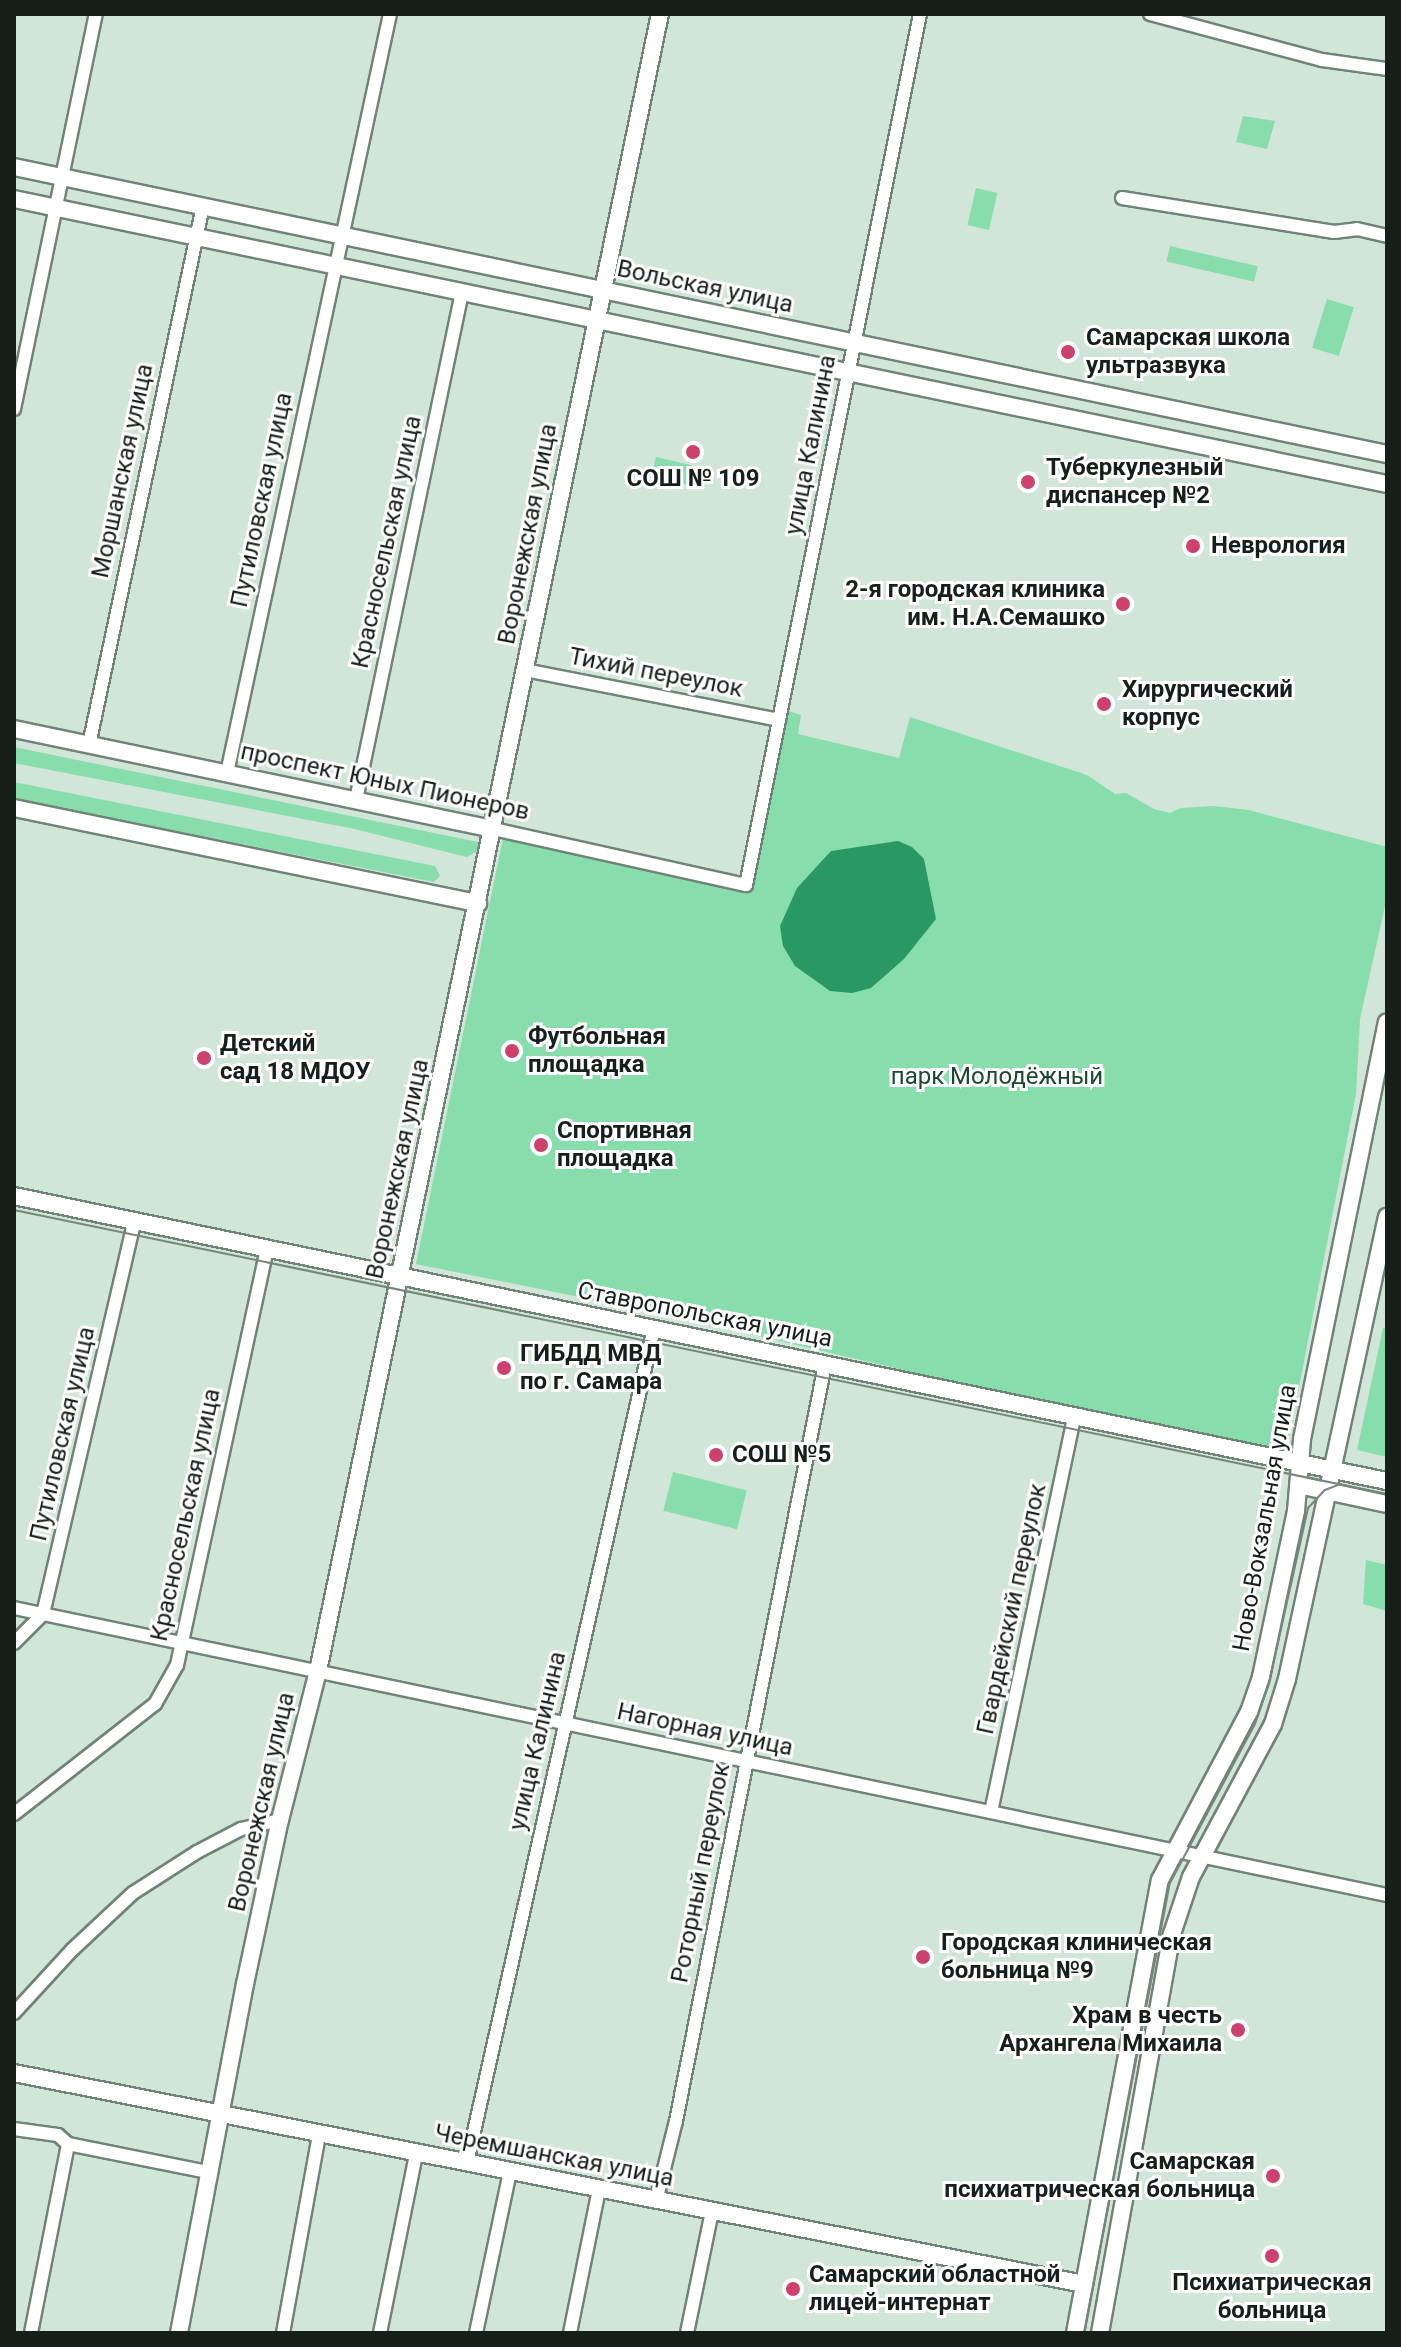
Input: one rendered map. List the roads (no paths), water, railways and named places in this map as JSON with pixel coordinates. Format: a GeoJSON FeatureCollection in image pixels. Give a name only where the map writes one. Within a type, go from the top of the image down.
{"type":"FeatureCollection","features":[{"type":"Feature","properties":{"kind":"street"},"geometry":{"type":"LineString","coordinates":[[14,409],[96,14]]}},
{"type":"Feature","properties":{"kind":"street","name":"Путиловская улица"},"geometry":{"type":"LineString","coordinates":[[227,773],[390,14]]}},
{"type":"Feature","properties":{"kind":"street","name":"Воронежская улица"},"geometry":{"type":"LineString","coordinates":[[179,2333],[219,2113],[280,1820],[318,1671],[660,14]]}},
{"type":"Feature","properties":{"kind":"street","name":"улица Калинина"},"geometry":{"type":"LineString","coordinates":[[746,885],[920,14]]}},
{"type":"Feature","properties":{"kind":"street"},"geometry":{"type":"LineString","coordinates":[[1150,14],[1322,60],[1387,69]]}},
{"type":"Feature","properties":{"kind":"street","name":"Вольская улица"},"geometry":{"type":"LineString","coordinates":[[14,167],[1387,454]]}},
{"type":"Feature","properties":{"kind":"street"},"geometry":{"type":"LineString","coordinates":[[1122,198],[1334,232],[1357,229],[1387,236]]}},
{"type":"Feature","properties":{"kind":"street"},"geometry":{"type":"LineString","coordinates":[[14,199],[1387,484]]}},
{"type":"Feature","properties":{"kind":"street","name":"Моршанская улица"},"geometry":{"type":"LineString","coordinates":[[89,745],[203,206]]}},
{"type":"Feature","properties":{"kind":"street","name":"Красносельская улица"},"geometry":{"type":"LineString","coordinates":[[356,800],[462,292]]}},
{"type":"Feature","properties":{"kind":"street","name":"Тихий переулок"},"geometry":{"type":"LineString","coordinates":[[525,670],[779,720]]}},
{"type":"Feature","properties":{"kind":"street","name":"проспект Юных Пионеров"},"geometry":{"type":"LineString","coordinates":[[14,729],[746,885]]}},
{"type":"Feature","properties":{"kind":"street"},"geometry":{"type":"LineString","coordinates":[[14,808],[478,903]]}},
{"type":"Feature","properties":{"kind":"street","name":"Ново-Вокзальная улица"},"geometry":{"type":"LineString","coordinates":[[1075,2333],[1154,1900],[1173,1850],[1249,1712],[1261,1677],[1387,1023]]}},
{"type":"Feature","properties":{"kind":"street","name":"Ставропольская улица"},"geometry":{"type":"LineString","coordinates":[[14,1196],[134,1224],[654,1328],[1387,1481]]}},
{"type":"Feature","properties":{"kind":"street","name":"Ново-Вокзальная улица"},"geometry":{"type":"LineString","coordinates":[[1100,2333],[1170,1946],[1185,1892],[1201,1856],[1273,1724],[1287,1679],[1387,1217]]}},
{"type":"Feature","properties":{"kind":"street","name":"Путиловская улица"},"geometry":{"type":"LineString","coordinates":[[43,1614],[134,1224]]}},
{"type":"Feature","properties":{"kind":"street","name":"Красносельская улица"},"geometry":{"type":"LineString","coordinates":[[14,1814],[155,1704],[177,1665],[267,1250]]}},
{"type":"Feature","properties":{"kind":"street","name":"улица Калинина"},"geometry":{"type":"LineString","coordinates":[[467,2163],[654,1328]]}},
{"type":"Feature","properties":{"kind":"street","name":"Роторный переулок"},"geometry":{"type":"LineString","coordinates":[[656,2201],[679,2105],[825,1364]]}},
{"type":"Feature","properties":{"kind":"street","name":"Гвардейский переулок"},"geometry":{"type":"LineString","coordinates":[[991,1812],[1075,1415]]}},
{"type":"Feature","properties":{"kind":"street"},"geometry":{"type":"LineString","coordinates":[[1299,1485],[1387,1504]]}},
{"type":"Feature","properties":{"kind":"street","name":"Нагорная улица"},"geometry":{"type":"LineString","coordinates":[[14,1608],[1387,1895]]}},
{"type":"Feature","properties":{"kind":"street"},"geometry":{"type":"LineString","coordinates":[[14,1643],[43,1614]]}},
{"type":"Feature","properties":{"kind":"street"},"geometry":{"type":"LineString","coordinates":[[14,2013],[72,1950],[133,1893],[197,1852],[241,1829],[280,1820]]}},
{"type":"Feature","properties":{"kind":"street","name":"Черемшанская улица"},"geometry":{"type":"LineString","coordinates":[[14,2073],[1084,2284]]}},
{"type":"Feature","properties":{"kind":"street"},"geometry":{"type":"LineString","coordinates":[[14,2129],[58,2135],[68,2144],[208,2172]]}},
{"type":"Feature","properties":{"kind":"street"},"geometry":{"type":"LineString","coordinates":[[283,2333],[319,2135]]}},
{"type":"Feature","properties":{"kind":"street"},"geometry":{"type":"LineString","coordinates":[[31,2333],[68,2144]]}},
{"type":"Feature","properties":{"kind":"street"},"geometry":{"type":"LineString","coordinates":[[380,2333],[416,2154]]}},
{"type":"Feature","properties":{"kind":"street"},"geometry":{"type":"LineString","coordinates":[[476,2333],[510,2171]]}},
{"type":"Feature","properties":{"kind":"street"},"geometry":{"type":"LineString","coordinates":[[570,2333],[599,2189]]}},
{"type":"Feature","properties":{"kind":"street"},"geometry":{"type":"LineString","coordinates":[[687,2333],[712,2211]]}},
{"type":"Feature","properties":{"kind":"tram line"},"geometry":{"type":"LineString","coordinates":[[14,1210],[1387,1494]]}},
{"type":"Feature","properties":{"kind":"tram line"},"geometry":{"type":"LineString","coordinates":[[1084,2333],[1170,1883],[1255,1724],[1268,1687],[1308,1508],[1325,1490],[1341,1484]]}},
{"type":"Feature","properties":{"kind":"place","name":"Самарская школа ультразвука"},"geometry":{"type":"Point","coordinates":[1068,352]}},
{"type":"Feature","properties":{"kind":"place","name":"СОШ № 109"},"geometry":{"type":"Point","coordinates":[693,452]}},
{"type":"Feature","properties":{"kind":"place","name":"Туберкулезный диспансер №2"},"geometry":{"type":"Point","coordinates":[1028,482]}},
{"type":"Feature","properties":{"kind":"place","name":"Неврология"},"geometry":{"type":"Point","coordinates":[1193,546]}},
{"type":"Feature","properties":{"kind":"place","name":"2-я городская клиника им. Н.А.Семашко"},"geometry":{"type":"Point","coordinates":[1123,604]}},
{"type":"Feature","properties":{"kind":"place","name":"Хирургический корпус"},"geometry":{"type":"Point","coordinates":[1104,704]}},
{"type":"Feature","properties":{"kind":"place","name":"Футбольная площадка"},"geometry":{"type":"Point","coordinates":[512,1051]}},
{"type":"Feature","properties":{"kind":"place","name":"Детский сад 18 МДОУ"},"geometry":{"type":"Point","coordinates":[204,1058]}},
{"type":"Feature","properties":{"kind":"place","name":"Спортивная площадка"},"geometry":{"type":"Point","coordinates":[541,1145]}},
{"type":"Feature","properties":{"kind":"place","name":"ГИБДД МВД по г. Самара"},"geometry":{"type":"Point","coordinates":[504,1368]}},
{"type":"Feature","properties":{"kind":"place","name":"СОШ №5"},"geometry":{"type":"Point","coordinates":[716,1455]}},
{"type":"Feature","properties":{"kind":"place","name":"Городская клиническая больница №9"},"geometry":{"type":"Point","coordinates":[923,1957]}},
{"type":"Feature","properties":{"kind":"place","name":"Храм в честь Архангела Михаила"},"geometry":{"type":"Point","coordinates":[1238,2030]}},
{"type":"Feature","properties":{"kind":"place","name":"Самарская психиатрическая больница"},"geometry":{"type":"Point","coordinates":[1273,2176]}},
{"type":"Feature","properties":{"kind":"place","name":"Психиатрическая больница"},"geometry":{"type":"Point","coordinates":[1272,2256]}},
{"type":"Feature","properties":{"kind":"place","name":"Самарский областной лицей-интернат"},"geometry":{"type":"Point","coordinates":[793,2289]}},
{"type":"Feature","properties":{"kind":"park label","name":"парк Молодёжный"},"geometry":{"type":"Point","coordinates":[997,1077]}}]}
